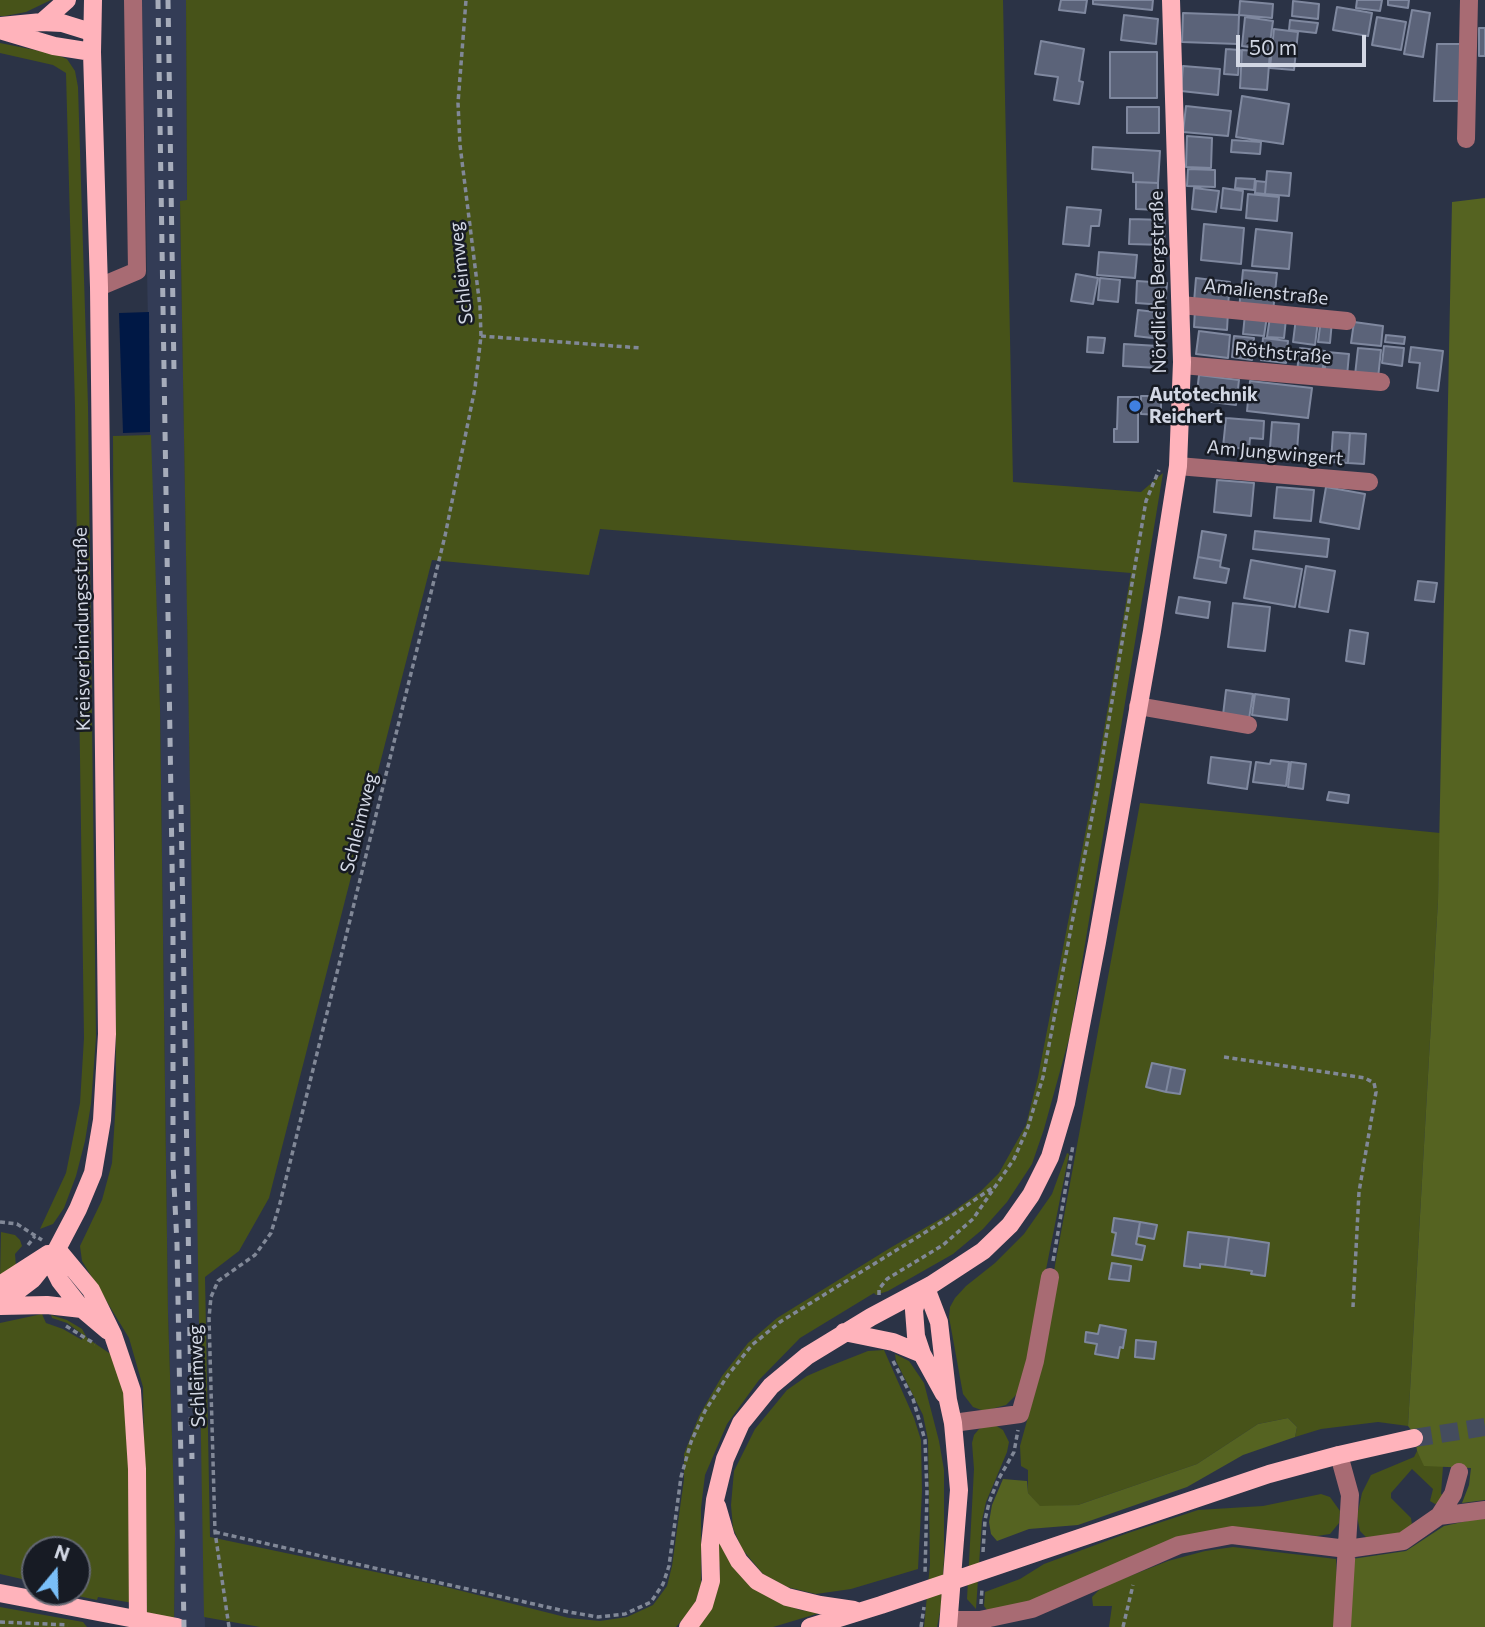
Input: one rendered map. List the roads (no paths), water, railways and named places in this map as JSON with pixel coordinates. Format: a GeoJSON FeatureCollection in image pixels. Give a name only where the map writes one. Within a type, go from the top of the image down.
{"type":"FeatureCollection","features":[{"type":"Feature","properties":{"kind":"main road"},"geometry":{"type":"LineString","coordinates":[[42,22],[67,0]]}},
{"type":"Feature","properties":{"kind":"main road","name":"Kreisverbindungsstraße"},"geometry":{"type":"LineString","coordinates":[[0,1305],[33,1279],[57,1249],[93,1173],[102,1120],[107,1034],[99,286],[91,32],[93,0]]}},
{"type":"Feature","properties":{"kind":"main road","name":"Nördliche Bergstraße"},"geometry":{"type":"LineString","coordinates":[[688,1627],[704,1605],[711,1581],[710,1545],[715,1500],[725,1459],[741,1423],[771,1386],[807,1356],[844,1332],[923,1290],[983,1251],[1010,1225],[1031,1195],[1050,1157],[1068,1092],[1178,468],[1182,365],[1171,0]]}},
{"type":"Feature","properties":{"kind":"main road"},"geometry":{"type":"LineString","coordinates":[[0,28],[42,22],[71,25],[91,32]]}},
{"type":"Feature","properties":{"kind":"main road"},"geometry":{"type":"LineString","coordinates":[[0,28],[54,46],[92,52]]}},
{"type":"Feature","properties":{"kind":"main road"},"geometry":{"type":"LineString","coordinates":[[0,1285],[57,1249]]}},
{"type":"Feature","properties":{"kind":"main road"},"geometry":{"type":"LineString","coordinates":[[57,1249],[55,1271],[60,1281],[108,1342]]}},
{"type":"Feature","properties":{"kind":"main road"},"geometry":{"type":"LineString","coordinates":[[57,1249],[91,1290],[108,1342],[132,1391],[137,1469],[132,1622]]}},
{"type":"Feature","properties":{"kind":"main road"},"geometry":{"type":"LineString","coordinates":[[923,1290],[914,1310],[914,1325],[922,1354],[948,1400]]}},
{"type":"Feature","properties":{"kind":"main road"},"geometry":{"type":"LineString","coordinates":[[923,1290],[939,1322],[953,1423],[958,1490],[949,1623]]}},
{"type":"Feature","properties":{"kind":"main road"},"geometry":{"type":"LineString","coordinates":[[0,1305],[47,1305],[82,1309]]}},
{"type":"Feature","properties":{"kind":"main road"},"geometry":{"type":"LineString","coordinates":[[844,1332],[893,1342],[922,1354]]}},
{"type":"Feature","properties":{"kind":"main road"},"geometry":{"type":"LineString","coordinates":[[810,1627],[1269,1474],[1414,1438]]}},
{"type":"Feature","properties":{"kind":"main road"},"geometry":{"type":"LineString","coordinates":[[715,1500],[726,1537],[739,1561],[757,1581],[787,1597],[862,1611]]}},
{"type":"Feature","properties":{"kind":"main road"},"geometry":{"type":"LineString","coordinates":[[0,1593],[132,1622],[177,1627]]}},
{"type":"Feature","properties":{"kind":"street"},"geometry":{"type":"LineString","coordinates":[[99,286],[137,271],[134,0]]}},
{"type":"Feature","properties":{"kind":"street"},"geometry":{"type":"LineString","coordinates":[[1466,139],[1469,0]]}},
{"type":"Feature","properties":{"kind":"street","name":"Amalienstraße"},"geometry":{"type":"LineString","coordinates":[[1181,305],[1347,321]]}},
{"type":"Feature","properties":{"kind":"street","name":"Röthstraße"},"geometry":{"type":"LineString","coordinates":[[1182,365],[1381,382]]}},
{"type":"Feature","properties":{"kind":"street","name":"Am Jungwingert"},"geometry":{"type":"LineString","coordinates":[[1178,468],[1369,482]]}},
{"type":"Feature","properties":{"kind":"street"},"geometry":{"type":"LineString","coordinates":[[1138,706],[1248,725]]}},
{"type":"Feature","properties":{"kind":"street"},"geometry":{"type":"LineString","coordinates":[[953,1423],[1020,1414],[1035,1362],[1050,1277]]}},
{"type":"Feature","properties":{"kind":"street"},"geometry":{"type":"LineString","coordinates":[[1339,1455],[1350,1495],[1342,1627]]}},
{"type":"Feature","properties":{"kind":"street"},"geometry":{"type":"LineString","coordinates":[[949,1623],[980,1620],[1032,1609],[1179,1545],[1232,1535],[1347,1549],[1403,1541],[1434,1516],[1453,1494],[1459,1472]]}},
{"type":"Feature","properties":{"kind":"street"},"geometry":{"type":"LineString","coordinates":[[1434,1516],[1485,1510]]}},
{"type":"Feature","properties":{"kind":"water"},"geometry":{"type":"Polygon","coordinates":[[[149,312],[150,432],[123,433],[119,313],[149,312]]]}},
{"type":"Feature","properties":{"kind":"tunnel"},"geometry":{"type":"LineString","coordinates":[[1414,1438],[1485,1427]]}},
{"type":"Feature","properties":{"kind":"railway"},"geometry":{"type":"LineString","coordinates":[[158,0],[173,921],[173,1164],[184,1627]]}},
{"type":"Feature","properties":{"kind":"railway"},"geometry":{"type":"LineString","coordinates":[[168,0],[174,371]]}},
{"type":"Feature","properties":{"kind":"railway"},"geometry":{"type":"LineString","coordinates":[[181,805],[192,1459]]}},
{"type":"Feature","properties":{"kind":"place","name":"Autotechnik Reichert"},"geometry":{"type":"Point","coordinates":[1135,406]}}]}
